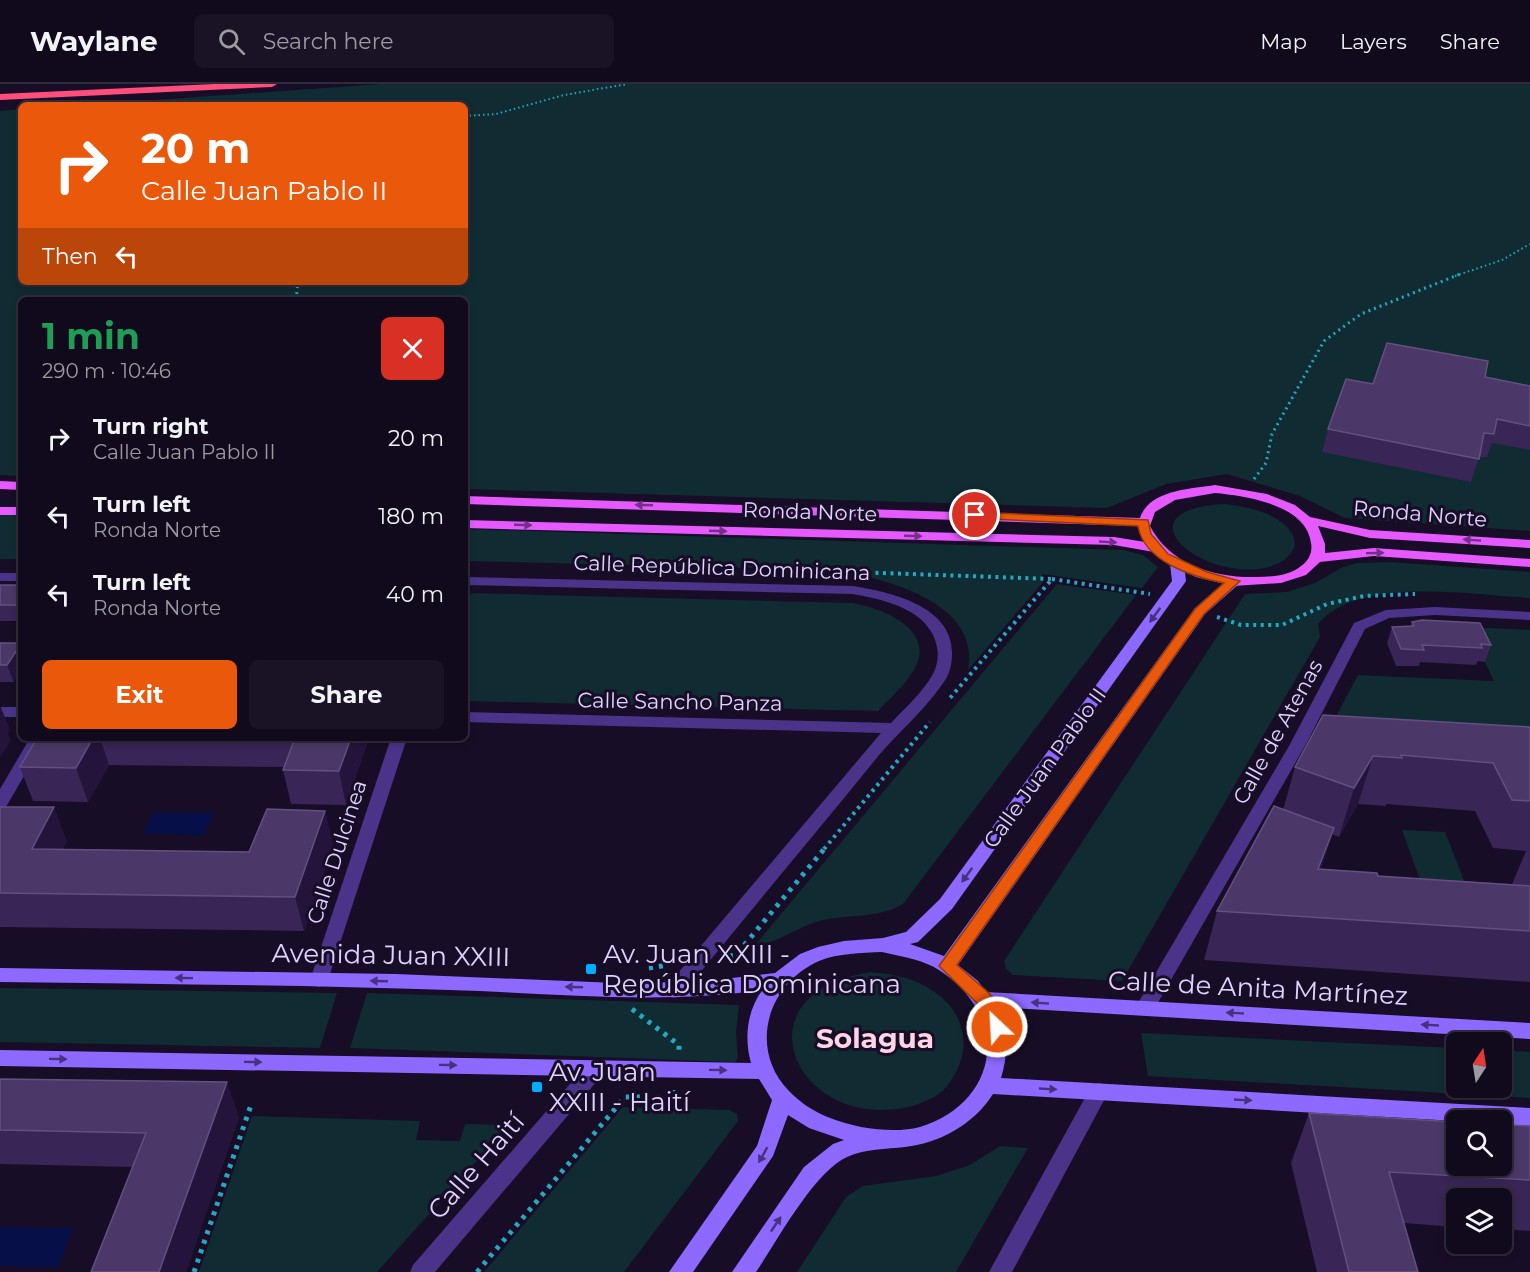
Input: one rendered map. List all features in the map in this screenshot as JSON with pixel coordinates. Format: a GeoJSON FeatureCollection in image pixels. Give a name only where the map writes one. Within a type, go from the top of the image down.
{"type":"FeatureCollection","features":[{"type":"Feature","properties":{"kind":"highway"},"geometry":{"type":"LineString","coordinates":[[4,97],[87,84]]}},
{"type":"Feature","properties":{"kind":"highway"},"geometry":{"type":"LineString","coordinates":[[4,97],[93,84]]}},
{"type":"Feature","properties":{"kind":"highway"},"geometry":{"type":"LineString","coordinates":[[4,97],[99,84]]}},
{"type":"Feature","properties":{"kind":"highway"},"geometry":{"type":"LineString","coordinates":[[4,97],[108,84]]}},
{"type":"Feature","properties":{"kind":"highway"},"geometry":{"type":"LineString","coordinates":[[4,97],[116,84]]}},
{"type":"Feature","properties":{"kind":"highway"},"geometry":{"type":"LineString","coordinates":[[4,97],[129,84]]}},
{"type":"Feature","properties":{"kind":"highway"},"geometry":{"type":"LineString","coordinates":[[4,97],[142,84]]}},
{"type":"Feature","properties":{"kind":"highway"},"geometry":{"type":"LineString","coordinates":[[4,97],[160,84]]}},
{"type":"Feature","properties":{"kind":"highway"},"geometry":{"type":"LineString","coordinates":[[4,97],[184,84]]}},
{"type":"Feature","properties":{"kind":"highway"},"geometry":{"type":"LineString","coordinates":[[4,97],[226,84]]}},
{"type":"Feature","properties":{"kind":"highway"},"geometry":{"type":"LineString","coordinates":[[4,97],[272,84]]}},
{"type":"Feature","properties":{"kind":"main road"},"geometry":{"type":"LineString","coordinates":[[0,485],[18,486]]}},
{"type":"Feature","properties":{"kind":"main road","name":"Ronda Norte"},"geometry":{"type":"LineString","coordinates":[[468,500],[1143,522],[1150,508],[1165,497],[1197,490],[1244,492],[1272,500],[1306,520],[1370,534],[1530,544]]}},
{"type":"Feature","properties":{"kind":"main road"},"geometry":{"type":"LineString","coordinates":[[0,511],[18,512]]}},
{"type":"Feature","properties":{"kind":"main road"},"geometry":{"type":"LineString","coordinates":[[1306,520],[1318,539],[1320,546],[1317,558]]}},
{"type":"Feature","properties":{"kind":"main road"},"geometry":{"type":"LineString","coordinates":[[1143,522],[1145,535],[1154,548]]}},
{"type":"Feature","properties":{"kind":"main road","name":"Ronda Norte"},"geometry":{"type":"LineString","coordinates":[[468,524],[1114,541],[1154,548],[1177,564],[1203,575],[1234,581],[1261,582],[1286,578],[1305,569],[1317,558],[1374,552],[1530,563]]}},
{"type":"Feature","properties":{"kind":"main road","name":"Calle Juan Pablo II"},"geometry":{"type":"LineString","coordinates":[[882,945],[912,937],[946,904],[1179,581],[1177,564]]}},
{"type":"Feature","properties":{"kind":"main road","name":"Calle Juan Pablo II"},"geometry":{"type":"LineString","coordinates":[[947,966],[1200,611],[1234,581]]}},
{"type":"Feature","properties":{"kind":"main road"},"geometry":{"type":"LineString","coordinates":[[743,1272],[811,1173],[840,1150],[880,1140],[926,1134],[964,1115],[989,1086],[999,1057],[997,1027],[984,999],[947,966],[916,952],[882,945],[843,948],[808,959],[779,980],[760,1007],[754,1039],[762,1071],[782,1100],[825,1128],[880,1140]]}},
{"type":"Feature","properties":{"kind":"main road","name":"Avenida Juan XXIII"},"geometry":{"type":"LineString","coordinates":[[0,975],[319,980],[674,991],[731,989],[779,980]]}},
{"type":"Feature","properties":{"kind":"main road","name":"Calle de Anita Martínez"},"geometry":{"type":"LineString","coordinates":[[984,999],[1530,1031]]}},
{"type":"Feature","properties":{"kind":"main road"},"geometry":{"type":"LineString","coordinates":[[0,1058],[762,1071]]}},
{"type":"Feature","properties":{"kind":"main road"},"geometry":{"type":"LineString","coordinates":[[989,1086],[1530,1117]]}},
{"type":"Feature","properties":{"kind":"main road"},"geometry":{"type":"LineString","coordinates":[[680,1272],[766,1150],[782,1100]]}},
{"type":"Feature","properties":{"kind":"street"},"geometry":{"type":"LineString","coordinates":[[0,577],[18,577]]}},
{"type":"Feature","properties":{"kind":"street","name":"Calle República Dominicana"},"geometry":{"type":"LineString","coordinates":[[468,581],[853,590],[893,598],[913,607],[941,634],[945,650],[939,679],[893,728],[674,991]]}},
{"type":"Feature","properties":{"kind":"street","name":"Calle de Atenas"},"geometry":{"type":"LineString","coordinates":[[1145,1008],[1297,746],[1359,626],[1386,614],[1435,611],[1530,616]]}},
{"type":"Feature","properties":{"kind":"street"},"geometry":{"type":"LineString","coordinates":[[0,712],[18,712]]}},
{"type":"Feature","properties":{"kind":"street","name":"Calle Sancho Panza"},"geometry":{"type":"LineString","coordinates":[[468,717],[893,728]]}},
{"type":"Feature","properties":{"kind":"street"},"geometry":{"type":"LineString","coordinates":[[0,803],[36,741]]}},
{"type":"Feature","properties":{"kind":"street","name":"Calle Dulcinea"},"geometry":{"type":"LineString","coordinates":[[319,980],[398,741]]}},
{"type":"Feature","properties":{"kind":"street"},"geometry":{"type":"LineString","coordinates":[[1297,746],[1320,748]]}},
{"type":"Feature","properties":{"kind":"street","name":"Calle Haití"},"geometry":{"type":"LineString","coordinates":[[421,1272],[596,1068]]}},
{"type":"Feature","properties":{"kind":"street"},"geometry":{"type":"LineString","coordinates":[[1000,1272],[1099,1091]]}},
{"type":"Feature","properties":{"kind":"path"},"geometry":{"type":"LineString","coordinates":[[468,116],[496,114],[564,95],[628,84]]}},
{"type":"Feature","properties":{"kind":"path"},"geometry":{"type":"LineString","coordinates":[[1244,492],[1266,463],[1272,434],[1324,341],[1361,314],[1436,282],[1502,260],[1530,244]]}},
{"type":"Feature","properties":{"kind":"path"},"geometry":{"type":"LineString","coordinates":[[852,572],[1052,579],[1142,591],[1166,599]]}},
{"type":"Feature","properties":{"kind":"path"},"geometry":{"type":"LineString","coordinates":[[950,699],[1052,579]]}},
{"type":"Feature","properties":{"kind":"path"},"geometry":{"type":"LineString","coordinates":[[1200,611],[1241,625],[1282,625],[1327,604],[1364,596],[1422,594]]}},
{"type":"Feature","properties":{"kind":"path"},"geometry":{"type":"LineString","coordinates":[[736,955],[934,717]]}},
{"type":"Feature","properties":{"kind":"path"},"geometry":{"type":"LineString","coordinates":[[194,1272],[250,1105]]}},
{"type":"Feature","properties":{"kind":"green space"},"geometry":{"type":"Polygon","coordinates":[[[380,84],[1530,84],[1530,531],[1345,518],[1300,496],[1227,474],[1166,484],[1107,508],[468,489],[468,297],[18,297],[18,476],[0,475],[0,111],[18,109],[18,285],[468,285],[468,102],[126,102],[380,84]]]}},
{"type":"Feature","properties":{"kind":"green space"},"geometry":{"type":"Polygon","coordinates":[[[1225,504],[1259,511],[1278,520],[1288,528],[1293,536],[1295,544],[1292,551],[1280,563],[1270,567],[1234,568],[1211,562],[1192,553],[1178,541],[1173,529],[1177,517],[1194,509],[1225,504]]]}},
{"type":"Feature","properties":{"kind":"green space"},"geometry":{"type":"Polygon","coordinates":[[[0,514],[18,515],[18,559],[0,559],[0,514]]]}},
{"type":"Feature","properties":{"kind":"green space"},"geometry":{"type":"Polygon","coordinates":[[[468,529],[1123,550],[1143,555],[1158,567],[1142,588],[1042,574],[1043,582],[968,670],[969,650],[964,634],[954,619],[924,597],[872,578],[871,571],[468,561],[468,529]]]}},
{"type":"Feature","properties":{"kind":"green space"},"geometry":{"type":"Polygon","coordinates":[[[1389,562],[1530,572],[1530,598],[1448,592],[1388,593],[1360,599],[1337,609],[1318,624],[1320,637],[1122,981],[1013,975],[1006,969],[1004,961],[1245,594],[1287,592],[1315,583],[1343,567],[1357,563],[1389,562]]]}},
{"type":"Feature","properties":{"kind":"green space"},"geometry":{"type":"Polygon","coordinates":[[[1057,584],[1136,595],[903,904],[882,912],[816,922],[769,942],[755,945],[1057,584]]]}},
{"type":"Feature","properties":{"kind":"green space"},"geometry":{"type":"Polygon","coordinates":[[[471,593],[852,603],[876,609],[900,621],[917,639],[920,651],[917,664],[909,677],[878,711],[468,701],[468,602],[471,593]]]}},
{"type":"Feature","properties":{"kind":"green space"},"geometry":{"type":"Polygon","coordinates":[[[1468,627],[1530,630],[1530,740],[1328,731],[1358,675],[1494,681],[1468,627]]]}},
{"type":"Feature","properties":{"kind":"green space"},"geometry":{"type":"Polygon","coordinates":[[[1402,830],[1445,832],[1469,893],[1424,891],[1402,830]]]}},
{"type":"Feature","properties":{"kind":"green space"},"geometry":{"type":"Polygon","coordinates":[[[871,972],[904,977],[923,985],[938,994],[957,1017],[962,1030],[962,1058],[947,1086],[935,1097],[908,1107],[869,1109],[836,1100],[811,1081],[796,1057],[792,1031],[803,1006],[828,985],[871,972]]]}},
{"type":"Feature","properties":{"kind":"green space"},"geometry":{"type":"Polygon","coordinates":[[[0,988],[337,993],[320,1048],[0,1042],[0,988]]]}},
{"type":"Feature","properties":{"kind":"green space"},"geometry":{"type":"Polygon","coordinates":[[[367,993],[739,1005],[736,1033],[738,1058],[735,1062],[350,1048],[367,993]]]}},
{"type":"Feature","properties":{"kind":"green space"},"geometry":{"type":"Polygon","coordinates":[[[1141,1033],[1446,1048],[1446,1093],[1148,1076],[1141,1033]]]}},
{"type":"Feature","properties":{"kind":"green space"},"geometry":{"type":"Polygon","coordinates":[[[1512,1051],[1530,1052],[1530,1098],[1512,1097],[1512,1051]]]}},
{"type":"Feature","properties":{"kind":"green space"},"geometry":{"type":"Polygon","coordinates":[[[623,1107],[730,1110],[737,1114],[738,1121],[624,1272],[484,1272],[623,1107]]]}},
{"type":"Feature","properties":{"kind":"green space"},"geometry":{"type":"Polygon","coordinates":[[[252,1116],[420,1121],[416,1140],[460,1141],[465,1124],[509,1125],[377,1272],[199,1272],[252,1116]]]}},
{"type":"Feature","properties":{"kind":"green space"},"geometry":{"type":"Polygon","coordinates":[[[1000,1146],[1028,1148],[956,1272],[797,1272],[846,1197],[863,1186],[936,1176],[970,1165],[1000,1146]]]}},
{"type":"Feature","properties":{"kind":"shaded area"},"geometry":{"type":"Polygon","coordinates":[[[153,813],[214,813],[204,835],[143,833],[153,813]]]}},
{"type":"Feature","properties":{"kind":"shaded area"},"geometry":{"type":"Polygon","coordinates":[[[0,1227],[74,1228],[58,1267],[0,1266],[0,1227]]]}},
{"type":"Feature","properties":{"kind":"building"},"geometry":{"type":"Polygon","coordinates":[[[1387,343],[1488,361],[1485,377],[1530,386],[1530,426],[1497,419],[1494,434],[1484,433],[1479,459],[1328,429],[1346,379],[1373,384],[1387,343]]]}},
{"type":"Feature","properties":{"kind":"building"},"geometry":{"type":"Polygon","coordinates":[[[0,585],[18,585],[18,605],[0,605],[0,585]]]}},
{"type":"Feature","properties":{"kind":"building"},"geometry":{"type":"Polygon","coordinates":[[[1422,620],[1480,623],[1491,645],[1481,644],[1482,648],[1422,645],[1424,650],[1401,649],[1392,627],[1414,626],[1412,622],[1422,620]]]}},
{"type":"Feature","properties":{"kind":"building"},"geometry":{"type":"Polygon","coordinates":[[[0,643],[18,643],[18,648],[7,665],[0,665],[0,643]]]}},
{"type":"Feature","properties":{"kind":"building"},"geometry":{"type":"Polygon","coordinates":[[[1323,715],[1530,727],[1530,801],[1512,800],[1493,763],[1401,755],[1402,758],[1373,756],[1354,788],[1295,767],[1323,715]]]}},
{"type":"Feature","properties":{"kind":"building"},"geometry":{"type":"Polygon","coordinates":[[[35,741],[91,741],[76,768],[20,767],[35,741]]]}},
{"type":"Feature","properties":{"kind":"building"},"geometry":{"type":"Polygon","coordinates":[[[294,741],[350,741],[339,771],[283,770],[294,741]]]}},
{"type":"Feature","properties":{"kind":"building"},"geometry":{"type":"Polygon","coordinates":[[[1274,806],[1334,828],[1318,869],[1377,873],[1378,876],[1530,886],[1530,931],[1217,911],[1274,806]]]}},
{"type":"Feature","properties":{"kind":"building"},"geometry":{"type":"Polygon","coordinates":[[[0,807],[54,807],[32,849],[249,852],[267,809],[325,811],[295,897],[0,893],[0,807]]]}},
{"type":"Feature","properties":{"kind":"building"},"geometry":{"type":"Polygon","coordinates":[[[0,1079],[227,1082],[159,1272],[91,1272],[146,1133],[0,1130],[0,1079]]]}},
{"type":"Feature","properties":{"kind":"building"},"geometry":{"type":"Polygon","coordinates":[[[1309,1113],[1446,1121],[1446,1175],[1389,1172],[1418,1272],[1349,1272],[1309,1113]]]}},
{"type":"Feature","properties":{"kind":"building"},"geometry":{"type":"Polygon","coordinates":[[[1512,1125],[1530,1126],[1530,1180],[1460,1176],[1512,1176],[1512,1125]]]}},
{"type":"Feature","properties":{"kind":"place","name":"Av. Juan XXIII - República Dominicana"},"geometry":{"type":"Point","coordinates":[591,969]}},
{"type":"Feature","properties":{"kind":"place","name":"Av. Juan XXIII - Haití"},"geometry":{"type":"Point","coordinates":[537,1087]}},
{"type":"Feature","properties":{"kind":"district","name":"Solagua"},"geometry":{"type":"Point","coordinates":[875,1038]}},
{"type":"Feature","properties":{"kind":"route"},"geometry":{"type":"LineString","coordinates":[[975,515],[1143,522],[1145,535],[1154,548],[1164,556],[1203,575],[1234,581],[1200,611],[947,966],[984,999],[997,1027]]}}]}
